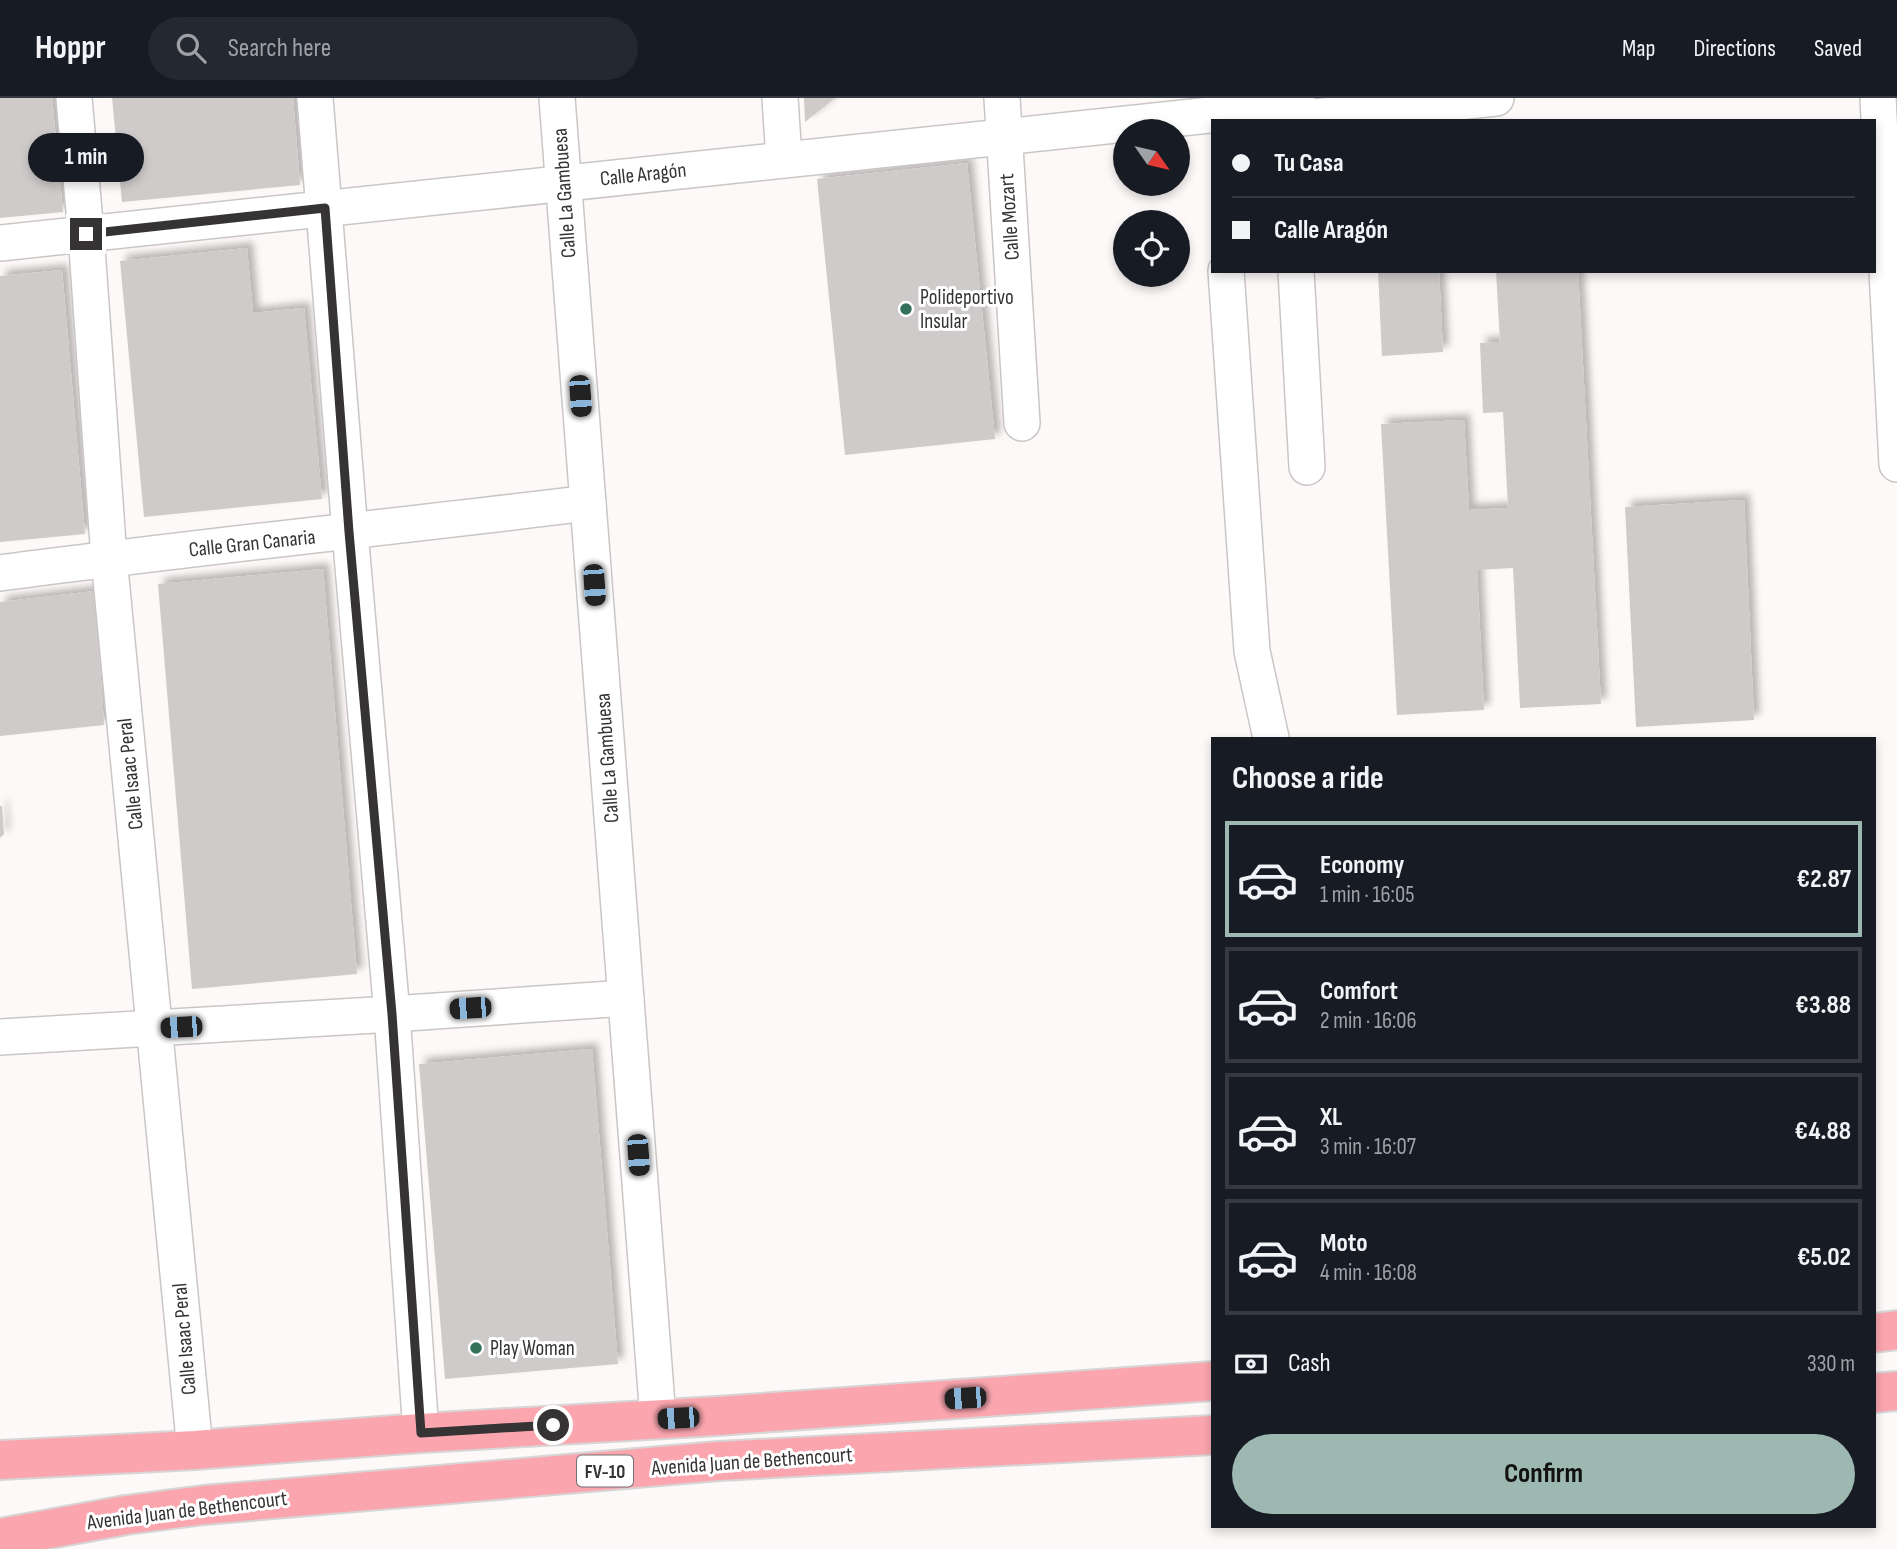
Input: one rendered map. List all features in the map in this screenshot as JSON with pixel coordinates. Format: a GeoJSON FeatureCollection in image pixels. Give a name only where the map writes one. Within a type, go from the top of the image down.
{"type":"FeatureCollection","features":[{"type":"Feature","properties":{"kind":"main road"},"geometry":{"type":"LineString","coordinates":[[1876,1333],[1897,1330]]}},
{"type":"Feature","properties":{"kind":"main road"},"geometry":{"type":"LineString","coordinates":[[0,1461],[1211,1381]]}},
{"type":"Feature","properties":{"kind":"main road"},"geometry":{"type":"LineString","coordinates":[[1876,1393],[1897,1391]]}},
{"type":"Feature","properties":{"kind":"main road","name":"Avenida Juan de Bethencourt"},"geometry":{"type":"LineString","coordinates":[[0,1538],[127,1515],[204,1505],[719,1461],[1211,1435]]}},
{"type":"Feature","properties":{"kind":"street","name":"Calle Isaac Peral"},"geometry":{"type":"LineString","coordinates":[[74,98],[109,558],[195,1450]]}},
{"type":"Feature","properties":{"kind":"street"},"geometry":{"type":"LineString","coordinates":[[315,98],[349,532],[392,1014],[421,1433]]}},
{"type":"Feature","properties":{"kind":"street","name":"Calle La Gambuesa"},"geometry":{"type":"LineString","coordinates":[[557,98],[658,1419]]}},
{"type":"Feature","properties":{"kind":"street"},"geometry":{"type":"LineString","coordinates":[[780,98],[783,159]]}},
{"type":"Feature","properties":{"kind":"street","name":"Calle Mozart"},"geometry":{"type":"LineString","coordinates":[[1002,98],[1022,423]]}},
{"type":"Feature","properties":{"kind":"street"},"geometry":{"type":"LineString","coordinates":[[1286,109],[1314,117],[1496,98]]}},
{"type":"Feature","properties":{"kind":"street"},"geometry":{"type":"LineString","coordinates":[[1878,98],[1897,464]]}},
{"type":"Feature","properties":{"kind":"street","name":"Calle Aragón"},"geometry":{"type":"LineString","coordinates":[[0,243],[783,159],[1286,109]]}},
{"type":"Feature","properties":{"kind":"street"},"geometry":{"type":"LineString","coordinates":[[1226,273],[1252,651],[1270,737]]}},
{"type":"Feature","properties":{"kind":"street"},"geometry":{"type":"LineString","coordinates":[[1296,273],[1307,467]]}},
{"type":"Feature","properties":{"kind":"street","name":"Calle Gran Canaria"},"geometry":{"type":"LineString","coordinates":[[0,573],[588,503]]}},
{"type":"Feature","properties":{"kind":"street"},"geometry":{"type":"LineString","coordinates":[[0,1037],[626,998]]}},
{"type":"Feature","properties":{"kind":"building"},"geometry":{"type":"Polygon","coordinates":[[[0,98],[52,98],[63,212],[0,218],[0,98]]]}},
{"type":"Feature","properties":{"kind":"building"},"geometry":{"type":"Polygon","coordinates":[[[112,98],[293,98],[300,185],[122,202],[112,98]]]}},
{"type":"Feature","properties":{"kind":"building"},"geometry":{"type":"Polygon","coordinates":[[[804,98],[835,98],[805,122],[804,98]]]}},
{"type":"Feature","properties":{"kind":"building","name":"Polideportivo Insular"},"geometry":{"type":"Polygon","coordinates":[[[967,163],[995,439],[845,455],[817,179],[967,163]]]}},
{"type":"Feature","properties":{"kind":"building"},"geometry":{"type":"Polygon","coordinates":[[[247,248],[253,313],[304,308],[322,499],[144,517],[120,261],[247,248]]]}},
{"type":"Feature","properties":{"kind":"building"},"geometry":{"type":"Polygon","coordinates":[[[62,270],[85,534],[0,542],[0,276],[62,270]]]}},
{"type":"Feature","properties":{"kind":"building"},"geometry":{"type":"Polygon","coordinates":[[[1378,273],[1439,273],[1443,352],[1382,356],[1378,273]]]}},
{"type":"Feature","properties":{"kind":"building"},"geometry":{"type":"Polygon","coordinates":[[[1496,273],[1578,273],[1601,704],[1520,708],[1513,568],[1477,570],[1484,710],[1397,715],[1381,424],[1464,420],[1469,510],[1508,508],[1503,412],[1483,413],[1480,343],[1500,342],[1496,273]]]}},
{"type":"Feature","properties":{"kind":"building"},"geometry":{"type":"Polygon","coordinates":[[[1744,500],[1754,720],[1636,727],[1625,507],[1744,500]]]}},
{"type":"Feature","properties":{"kind":"building"},"geometry":{"type":"Polygon","coordinates":[[[323,569],[357,974],[192,989],[158,584],[323,569]]]}},
{"type":"Feature","properties":{"kind":"building"},"geometry":{"type":"Polygon","coordinates":[[[95,591],[104,725],[0,736],[0,602],[95,591]]]}},
{"type":"Feature","properties":{"kind":"building"},"geometry":{"type":"Polygon","coordinates":[[[0,806],[4,834],[0,838],[0,806]]]}},
{"type":"Feature","properties":{"kind":"building"},"geometry":{"type":"Polygon","coordinates":[[[592,1049],[618,1364],[445,1379],[419,1064],[592,1049]]]}},
{"type":"Feature","properties":{"kind":"place","name":"Polideportivo Insular"},"geometry":{"type":"Point","coordinates":[906,309]}},
{"type":"Feature","properties":{"kind":"place","name":"Play Woman"},"geometry":{"type":"Point","coordinates":[476,1348]}},
{"type":"Feature","properties":{"kind":"route"},"geometry":{"type":"LineString","coordinates":[[86,234],[325,208],[349,532],[392,1014],[421,1433],[553,1425]]}}]}
